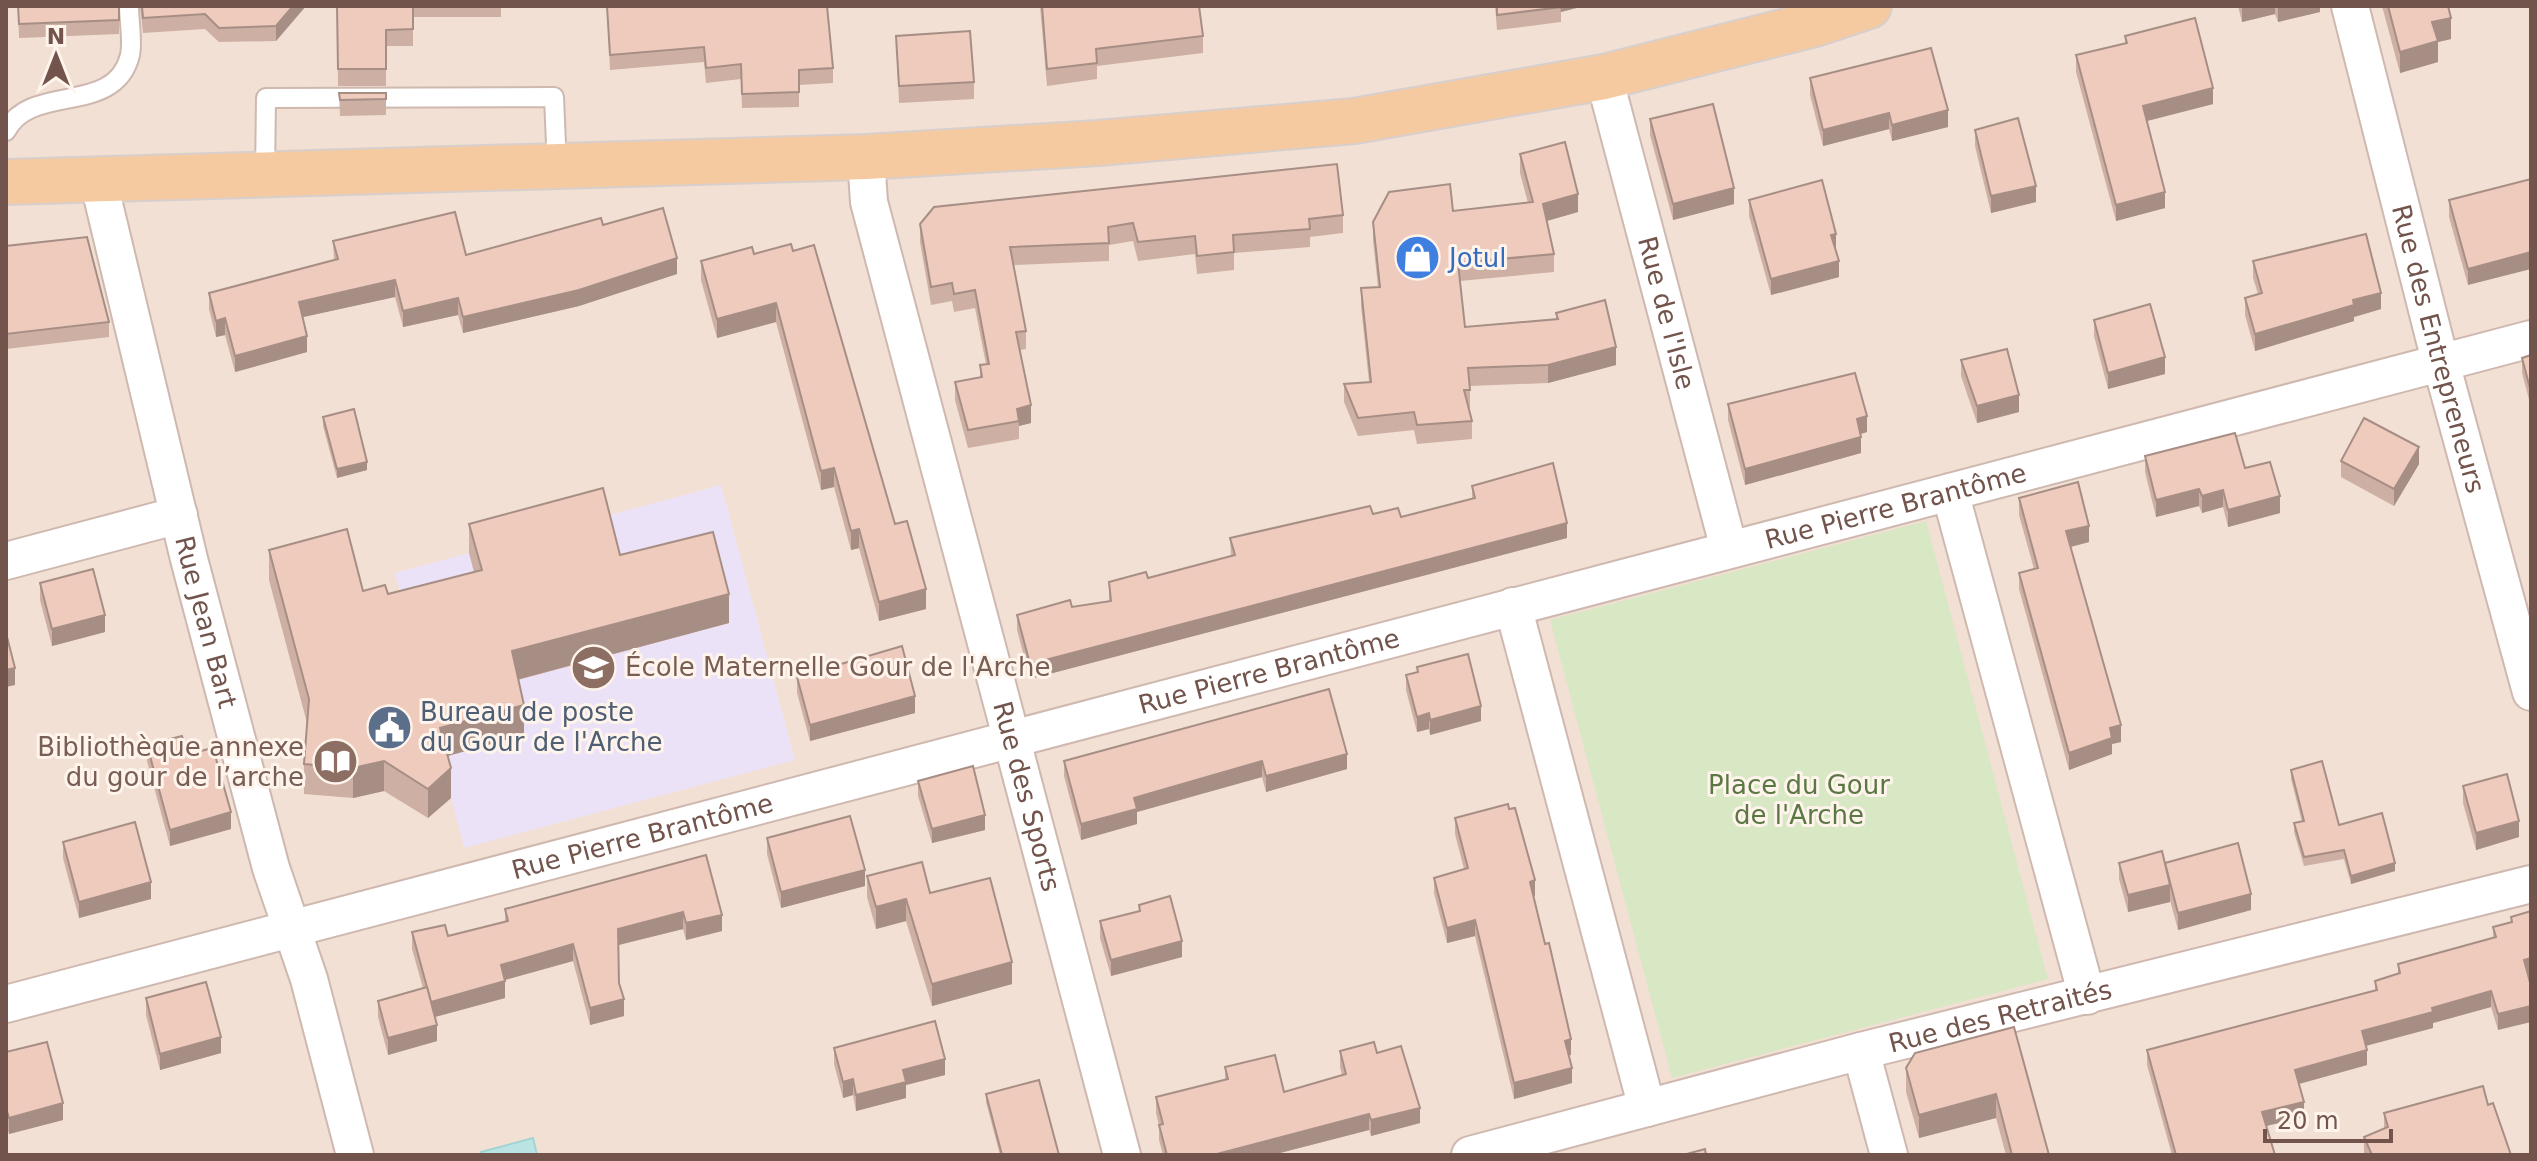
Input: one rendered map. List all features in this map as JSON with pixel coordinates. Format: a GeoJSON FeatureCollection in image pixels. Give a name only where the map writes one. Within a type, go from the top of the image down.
{"type":"FeatureCollection","features":[{"type":"Feature","properties":{"kind":"main road"},"geometry":{"type":"LineString","coordinates":[[6,182],[866,157],[1098,143],[1354,121],[1604,77],[1815,24],[1869,6]]}},
{"type":"Feature","properties":{"kind":"street","name":"Rue des Entrepreneurs"},"geometry":{"type":"LineString","coordinates":[[2350,6],[2441,363],[2531,692]]}},
{"type":"Feature","properties":{"kind":"street","name":"Rue de l'Isle"},"geometry":{"type":"LineString","coordinates":[[1604,77],[1729,549]]}},
{"type":"Feature","properties":{"kind":"street","name":"Rue des Sports"},"geometry":{"type":"LineString","coordinates":[[866,157],[869,202],[1009,739],[1122,1155]]}},
{"type":"Feature","properties":{"kind":"street","name":"Rue Jean Bart"},"geometry":{"type":"LineString","coordinates":[[98,179],[182,528],[290,929],[309,979],[355,1155]]}},
{"type":"Feature","properties":{"kind":"street","name":"Rue Pierre Brantôme"},"geometry":{"type":"LineString","coordinates":[[6,1004],[2531,339]]}},
{"type":"Feature","properties":{"kind":"street"},"geometry":{"type":"LineString","coordinates":[[1950,492],[2087,996]]}},
{"type":"Feature","properties":{"kind":"street"},"geometry":{"type":"LineString","coordinates":[[6,561],[182,528]]}},
{"type":"Feature","properties":{"kind":"street"},"geometry":{"type":"LineString","coordinates":[[1513,606],[1647,1108]]}},
{"type":"Feature","properties":{"kind":"street","name":"Rue des Retraités"},"geometry":{"type":"LineString","coordinates":[[1470,1155],[1861,1051],[2531,884]]}},
{"type":"Feature","properties":{"kind":"street"},"geometry":{"type":"LineString","coordinates":[[1861,1051],[1889,1155]]}},
{"type":"Feature","properties":{"kind":"lane"},"geometry":{"type":"LineString","coordinates":[[6,131],[22,112],[57,101],[91,96],[124,72],[131,53],[129,6]]}},
{"type":"Feature","properties":{"kind":"lane"},"geometry":{"type":"LineString","coordinates":[[265,174],[266,98],[554,97],[557,168]]}},
{"type":"Feature","properties":{"kind":"shaded area"},"geometry":{"type":"Polygon","coordinates":[[[6,6],[2531,6],[2531,1155],[6,1155],[6,6]]]}},
{"type":"Feature","properties":{"kind":"shaded area","name":"École Maternelle Gour de l'Arche"},"geometry":{"type":"Polygon","coordinates":[[[721,485],[795,760],[464,848],[395,573],[721,485]]]}},
{"type":"Feature","properties":{"kind":"green space","name":"Place du Gour de l'Arche"},"geometry":{"type":"Polygon","coordinates":[[[1926,521],[2048,979],[1672,1078],[1550,620],[1926,521]]]}},
{"type":"Feature","properties":{"kind":"water"},"geometry":{"type":"Polygon","coordinates":[[[533,1138],[537,1155],[482,1155],[481,1152],[533,1138]]]}},
{"type":"Feature","properties":{"kind":"building"},"geometry":{"type":"Polygon","coordinates":[[[18,6],[119,6],[119,20],[19,24],[18,6]]]}},
{"type":"Feature","properties":{"kind":"building"},"geometry":{"type":"Polygon","coordinates":[[[142,6],[293,6],[276,26],[219,28],[205,14],[143,18],[142,6]]]}},
{"type":"Feature","properties":{"kind":"building"},"geometry":{"type":"Polygon","coordinates":[[[337,6],[413,6],[413,29],[386,30],[386,69],[338,69],[337,6]]]}},
{"type":"Feature","properties":{"kind":"building"},"geometry":{"type":"Polygon","coordinates":[[[607,6],[827,6],[833,68],[799,70],[799,92],[742,94],[741,64],[706,68],[704,47],[610,55],[607,6]]]}},
{"type":"Feature","properties":{"kind":"building"},"geometry":{"type":"Polygon","coordinates":[[[1042,6],[1199,6],[1203,36],[1096,49],[1097,63],[1047,69],[1042,6]]]}},
{"type":"Feature","properties":{"kind":"building"},"geometry":{"type":"Polygon","coordinates":[[[1497,6],[1561,6],[1561,7],[1497,15],[1497,6]]]}},
{"type":"Feature","properties":{"kind":"building"},"geometry":{"type":"Polygon","coordinates":[[[2388,6],[2448,6],[2451,18],[2432,22],[2438,41],[2400,52],[2388,6]]]}},
{"type":"Feature","properties":{"kind":"building"},"geometry":{"type":"Polygon","coordinates":[[[2195,18],[2213,88],[2143,106],[2165,192],[2116,205],[2076,55],[2127,43],[2125,36],[2195,18]]]}},
{"type":"Feature","properties":{"kind":"building"},"geometry":{"type":"Polygon","coordinates":[[[970,31],[974,82],[899,86],[896,36],[970,31]]]}},
{"type":"Feature","properties":{"kind":"building"},"geometry":{"type":"Polygon","coordinates":[[[1931,48],[1948,110],[1892,125],[1889,113],[1823,130],[1810,78],[1931,48]]]}},
{"type":"Feature","properties":{"kind":"building"},"geometry":{"type":"Polygon","coordinates":[[[339,93],[386,93],[386,99],[340,100],[339,93]]]}},
{"type":"Feature","properties":{"kind":"building"},"geometry":{"type":"Polygon","coordinates":[[[1713,104],[1734,188],[1673,204],[1650,119],[1713,104]]]}},
{"type":"Feature","properties":{"kind":"building"},"geometry":{"type":"Polygon","coordinates":[[[2018,118],[2036,186],[1991,196],[1975,130],[2018,118]]]}},
{"type":"Feature","properties":{"kind":"building"},"geometry":{"type":"Polygon","coordinates":[[[1565,142],[1578,194],[1543,204],[1554,254],[1458,263],[1465,327],[1558,319],[1556,313],[1605,300],[1616,347],[1548,365],[1468,368],[1470,390],[1464,390],[1472,421],[1417,425],[1414,412],[1358,418],[1344,384],[1371,382],[1361,288],[1380,287],[1373,222],[1389,192],[1450,184],[1453,211],[1533,202],[1520,154],[1565,142]]]}},
{"type":"Feature","properties":{"kind":"building"},"geometry":{"type":"Polygon","coordinates":[[[1337,164],[1343,215],[1309,219],[1310,229],[1233,235],[1234,252],[1197,256],[1195,236],[1138,242],[1133,223],[1108,227],[1109,243],[1010,247],[1026,331],[1016,332],[1031,405],[1017,409],[1019,421],[968,430],[955,382],[982,377],[980,365],[989,364],[975,290],[954,294],[952,283],[931,287],[920,224],[934,207],[1337,164]]]}},
{"type":"Feature","properties":{"kind":"building"},"geometry":{"type":"Polygon","coordinates":[[[2531,179],[2531,252],[2468,269],[2449,200],[2531,179]]]}},
{"type":"Feature","properties":{"kind":"building"},"geometry":{"type":"Polygon","coordinates":[[[1822,180],[1836,234],[1831,235],[1839,261],[1771,279],[1749,200],[1822,180]]]}},
{"type":"Feature","properties":{"kind":"building"},"geometry":{"type":"Polygon","coordinates":[[[663,208],[677,258],[579,290],[463,317],[458,298],[403,311],[395,280],[299,302],[307,336],[235,356],[225,318],[216,321],[209,293],[338,259],[333,241],[455,212],[466,255],[601,218],[603,225],[663,208]]]}},
{"type":"Feature","properties":{"kind":"building"},"geometry":{"type":"Polygon","coordinates":[[[2366,234],[2381,293],[2353,300],[2354,305],[2255,334],[2245,298],[2262,293],[2253,261],[2366,234]]]}},
{"type":"Feature","properties":{"kind":"building"},"geometry":{"type":"Polygon","coordinates":[[[87,237],[109,322],[6,334],[6,246],[87,237]]]}},
{"type":"Feature","properties":{"kind":"building"},"geometry":{"type":"Polygon","coordinates":[[[791,244],[793,251],[814,245],[895,524],[907,521],[926,589],[879,602],[859,529],[851,531],[834,468],[821,471],[776,303],[717,319],[701,261],[752,247],[754,254],[791,244]]]}},
{"type":"Feature","properties":{"kind":"building"},"geometry":{"type":"Polygon","coordinates":[[[2150,304],[2165,357],[2108,373],[2094,320],[2150,304]]]}},
{"type":"Feature","properties":{"kind":"building"},"geometry":{"type":"Polygon","coordinates":[[[2007,349],[2019,395],[1977,406],[1961,360],[2007,349]]]}},
{"type":"Feature","properties":{"kind":"building"},"geometry":{"type":"Polygon","coordinates":[[[2531,355],[2531,392],[2522,358],[2531,355]]]}},
{"type":"Feature","properties":{"kind":"building"},"geometry":{"type":"Polygon","coordinates":[[[1855,373],[1867,416],[1857,419],[1861,437],[1745,469],[1728,404],[1855,373]]]}},
{"type":"Feature","properties":{"kind":"building"},"geometry":{"type":"Polygon","coordinates":[[[354,409],[367,462],[337,469],[323,417],[354,409]]]}},
{"type":"Feature","properties":{"kind":"building"},"geometry":{"type":"Polygon","coordinates":[[[2364,418],[2419,447],[2394,489],[2341,461],[2364,418]]]}},
{"type":"Feature","properties":{"kind":"building"},"geometry":{"type":"Polygon","coordinates":[[[2235,433],[2245,468],[2270,462],[2280,496],[2228,510],[2223,490],[2202,496],[2199,489],[2156,500],[2145,456],[2235,433]]]}},
{"type":"Feature","properties":{"kind":"building"},"geometry":{"type":"Polygon","coordinates":[[[1553,463],[1567,523],[1030,664],[1017,615],[1070,600],[1072,607],[1111,601],[1109,582],[1146,572],[1148,578],[1235,555],[1230,538],[1370,506],[1373,514],[1398,508],[1401,517],[1475,498],[1472,486],[1553,463]]]}},
{"type":"Feature","properties":{"kind":"building"},"geometry":{"type":"Polygon","coordinates":[[[2078,482],[2089,526],[2066,531],[2121,725],[2110,728],[2112,738],[2069,753],[2019,573],[2038,568],[2019,498],[2078,482]]]}},
{"type":"Feature","properties":{"kind":"building"},"geometry":{"type":"Polygon","coordinates":[[[603,488],[620,555],[713,532],[729,594],[512,651],[524,705],[440,728],[451,768],[428,789],[384,761],[353,768],[304,764],[309,699],[269,550],[347,529],[363,591],[385,585],[388,594],[482,570],[469,524],[603,488]]]}},
{"type":"Feature","properties":{"kind":"building"},"geometry":{"type":"Polygon","coordinates":[[[93,569],[105,615],[52,629],[40,583],[93,569]]]}},
{"type":"Feature","properties":{"kind":"building"},"geometry":{"type":"Polygon","coordinates":[[[6,633],[15,668],[6,670],[6,633]]]}},
{"type":"Feature","properties":{"kind":"building"},"geometry":{"type":"Polygon","coordinates":[[[902,646],[915,696],[810,725],[797,677],[902,646]]]}},
{"type":"Feature","properties":{"kind":"building"},"geometry":{"type":"Polygon","coordinates":[[[1468,654],[1481,706],[1430,720],[1429,713],[1417,717],[1406,675],[1418,672],[1417,667],[1468,654]]]}},
{"type":"Feature","properties":{"kind":"building"},"geometry":{"type":"Polygon","coordinates":[[[1329,689],[1347,754],[1266,776],[1262,761],[1134,798],[1137,809],[1081,824],[1064,761],[1329,689]]]}},
{"type":"Feature","properties":{"kind":"building"},"geometry":{"type":"Polygon","coordinates":[[[182,736],[188,754],[213,748],[231,812],[170,830],[147,745],[182,736]]]}},
{"type":"Feature","properties":{"kind":"building"},"geometry":{"type":"Polygon","coordinates":[[[2322,761],[2339,825],[2382,813],[2395,863],[2351,876],[2344,850],[2304,857],[2294,823],[2304,821],[2291,770],[2322,761]]]}},
{"type":"Feature","properties":{"kind":"building"},"geometry":{"type":"Polygon","coordinates":[[[973,766],[985,815],[932,829],[918,781],[973,766]]]}},
{"type":"Feature","properties":{"kind":"building"},"geometry":{"type":"Polygon","coordinates":[[[2507,774],[2519,821],[2476,833],[2463,786],[2507,774]]]}},
{"type":"Feature","properties":{"kind":"building"},"geometry":{"type":"Polygon","coordinates":[[[1508,804],[1509,809],[1515,808],[1535,880],[1530,882],[1545,944],[1549,943],[1571,1039],[1565,1041],[1572,1068],[1514,1083],[1475,920],[1447,928],[1434,878],[1468,868],[1455,818],[1508,804]]]}},
{"type":"Feature","properties":{"kind":"building"},"geometry":{"type":"Polygon","coordinates":[[[850,816],[865,870],[781,892],[767,838],[850,816]]]}},
{"type":"Feature","properties":{"kind":"building"},"geometry":{"type":"Polygon","coordinates":[[[135,822],[151,882],[79,902],[63,842],[135,822]]]}},
{"type":"Feature","properties":{"kind":"building"},"geometry":{"type":"Polygon","coordinates":[[[2238,843],[2251,894],[2178,913],[2165,863],[2238,843]]]}},
{"type":"Feature","properties":{"kind":"building"},"geometry":{"type":"Polygon","coordinates":[[[2162,851],[2170,885],[2128,895],[2119,863],[2162,851]]]}},
{"type":"Feature","properties":{"kind":"building"},"geometry":{"type":"Polygon","coordinates":[[[706,855],[722,915],[686,923],[683,912],[618,929],[619,983],[624,999],[590,1008],[573,944],[501,965],[505,981],[431,1002],[412,932],[445,925],[448,936],[508,921],[505,909],[706,855]]]}},
{"type":"Feature","properties":{"kind":"building"},"geometry":{"type":"Polygon","coordinates":[[[922,862],[930,893],[990,878],[1012,962],[932,984],[906,899],[876,907],[867,876],[922,862]]]}},
{"type":"Feature","properties":{"kind":"building"},"geometry":{"type":"Polygon","coordinates":[[[1170,896],[1182,941],[1111,960],[1100,921],[1140,911],[1139,905],[1170,896]]]}},
{"type":"Feature","properties":{"kind":"building"},"geometry":{"type":"Polygon","coordinates":[[[2531,911],[2531,958],[2524,960],[2531,986],[2531,1006],[2498,1014],[2491,991],[2432,1008],[2433,1012],[2362,1031],[2367,1050],[2295,1070],[2304,1102],[2262,1112],[2275,1155],[2176,1155],[2147,1050],[2377,990],[2375,981],[2400,973],[2398,964],[2496,937],[2493,927],[2512,922],[2511,917],[2531,911]]]}},
{"type":"Feature","properties":{"kind":"building"},"geometry":{"type":"Polygon","coordinates":[[[206,982],[221,1037],[160,1054],[146,998],[206,982]]]}},
{"type":"Feature","properties":{"kind":"building"},"geometry":{"type":"Polygon","coordinates":[[[427,987],[437,1025],[388,1038],[378,1001],[427,987]]]}},
{"type":"Feature","properties":{"kind":"building"},"geometry":{"type":"Polygon","coordinates":[[[935,1021],[945,1059],[903,1070],[906,1082],[856,1095],[853,1079],[843,1082],[834,1048],[935,1021]]]}},
{"type":"Feature","properties":{"kind":"building"},"geometry":{"type":"Polygon","coordinates":[[[2014,1027],[2049,1155],[2012,1155],[1996,1094],[1919,1115],[1906,1068],[1915,1053],[2014,1027]]]}},
{"type":"Feature","properties":{"kind":"building"},"geometry":{"type":"Polygon","coordinates":[[[47,1042],[63,1103],[9,1118],[6,1108],[6,1052],[47,1042]]]}},
{"type":"Feature","properties":{"kind":"building"},"geometry":{"type":"Polygon","coordinates":[[[1374,1042],[1377,1053],[1401,1046],[1420,1108],[1371,1120],[1369,1114],[1213,1155],[1167,1155],[1156,1097],[1228,1079],[1225,1067],[1275,1055],[1284,1092],[1346,1074],[1340,1051],[1374,1042]]]}},
{"type":"Feature","properties":{"kind":"building"},"geometry":{"type":"Polygon","coordinates":[[[1039,1080],[1059,1155],[1002,1155],[986,1094],[1039,1080]]]}},
{"type":"Feature","properties":{"kind":"building"},"geometry":{"type":"Polygon","coordinates":[[[2483,1086],[2488,1105],[2493,1103],[2511,1155],[2372,1155],[2364,1137],[2388,1127],[2384,1113],[2483,1086]]]}},
{"type":"Feature","properties":{"kind":"building"},"geometry":{"type":"Polygon","coordinates":[[[1705,1149],[1706,1155],[1683,1155],[1705,1149]]]}},
{"type":"Feature","properties":{"kind":"place","name":"Jotul"},"geometry":{"type":"Point","coordinates":[1418,258]}},
{"type":"Feature","properties":{"kind":"place","name":"École Maternelle Gour de l'Arche"},"geometry":{"type":"Point","coordinates":[594,667]}},
{"type":"Feature","properties":{"kind":"place","name":"Bureau de poste du Gour de l'Arche"},"geometry":{"type":"Point","coordinates":[389,727]}},
{"type":"Feature","properties":{"kind":"place","name":"Bibliothèque annexe du gour de l’arche"},"geometry":{"type":"Point","coordinates":[335,762]}}]}
